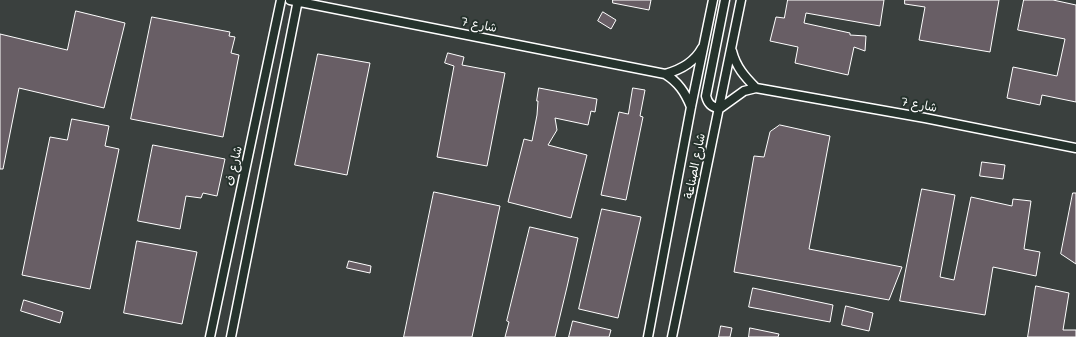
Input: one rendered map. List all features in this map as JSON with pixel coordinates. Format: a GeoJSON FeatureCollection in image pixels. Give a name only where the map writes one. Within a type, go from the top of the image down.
{"type":"FeatureCollection","features":[{"type":"Feature","properties":{"kind":"street","name":"شارع ف"},"geometry":{"type":"LineString","coordinates":[[210,337],[281,0]]}},
{"type":"Feature","properties":{"kind":"street","name":"شارع الصناعة"},"geometry":{"type":"LineString","coordinates":[[648,337],[691,107],[713,0]]}},
{"type":"Feature","properties":{"kind":"street"},"geometry":{"type":"LineString","coordinates":[[725,0],[706,96],[710,105],[719,109],[744,91],[756,88],[741,72],[735,62],[732,50]]}},
{"type":"Feature","properties":{"kind":"street","name":"شارع الصناعة"},"geometry":{"type":"LineString","coordinates":[[672,337],[732,50],[741,0]]}},
{"type":"Feature","properties":{"kind":"street"},"geometry":{"type":"LineString","coordinates":[[231,337],[295,1]]}},
{"type":"Feature","properties":{"kind":"street","name":"شارع 7"},"geometry":{"type":"LineString","coordinates":[[295,1],[664,74],[681,88],[691,107]]}},
{"type":"Feature","properties":{"kind":"street"},"geometry":{"type":"LineString","coordinates":[[664,74],[681,68],[694,59],[705,40]]}},
{"type":"Feature","properties":{"kind":"street","name":"شارع 7"},"geometry":{"type":"LineString","coordinates":[[756,88],[925,118],[1076,148]]}},
{"type":"Feature","properties":{"kind":"shaded area"},"geometry":{"type":"Polygon","coordinates":[[[0,0],[1076,0],[1076,337],[0,337],[0,0]]]}},
{"type":"Feature","properties":{"kind":"building"},"geometry":{"type":"Polygon","coordinates":[[[613,0],[651,0],[649,10],[613,3],[613,0]]]}},
{"type":"Feature","properties":{"kind":"building"},"geometry":{"type":"Polygon","coordinates":[[[788,0],[884,0],[880,26],[806,13],[804,23],[850,33],[850,35],[866,36],[865,51],[854,47],[848,75],[795,63],[798,47],[770,41],[776,17],[784,18],[788,0]]]}},
{"type":"Feature","properties":{"kind":"building"},"geometry":{"type":"Polygon","coordinates":[[[905,0],[999,0],[990,52],[919,40],[925,7],[905,4],[905,0]]]}},
{"type":"Feature","properties":{"kind":"building"},"geometry":{"type":"Polygon","coordinates":[[[1024,0],[1053,0],[1076,5],[1076,102],[1042,95],[1040,105],[1007,98],[1013,67],[1057,76],[1065,39],[1018,30],[1024,0]]]}},
{"type":"Feature","properties":{"kind":"building"},"geometry":{"type":"Polygon","coordinates":[[[76,11],[125,23],[104,108],[19,88],[3,169],[0,169],[0,34],[67,50],[76,11]]]}},
{"type":"Feature","properties":{"kind":"building"},"geometry":{"type":"Polygon","coordinates":[[[603,12],[616,20],[611,29],[598,21],[603,12]]]}},
{"type":"Feature","properties":{"kind":"building"},"geometry":{"type":"Polygon","coordinates":[[[152,17],[230,32],[229,36],[235,37],[231,53],[239,55],[223,137],[131,119],[152,17]]]}},
{"type":"Feature","properties":{"kind":"building"},"geometry":{"type":"Polygon","coordinates":[[[448,53],[464,57],[462,65],[505,73],[487,166],[437,157],[454,66],[445,63],[448,53]]]}},
{"type":"Feature","properties":{"kind":"building"},"geometry":{"type":"Polygon","coordinates":[[[318,54],[370,63],[347,175],[295,165],[318,54]]]}},
{"type":"Feature","properties":{"kind":"building"},"geometry":{"type":"Polygon","coordinates":[[[539,88],[597,99],[595,112],[591,111],[588,125],[555,118],[557,130],[548,145],[587,155],[571,218],[508,202],[524,139],[532,141],[537,115],[539,88]]]}},
{"type":"Feature","properties":{"kind":"building"},"geometry":{"type":"Polygon","coordinates":[[[633,88],[645,90],[640,116],[643,117],[626,200],[601,195],[619,112],[628,114],[633,88]]]}},
{"type":"Feature","properties":{"kind":"building"},"geometry":{"type":"Polygon","coordinates":[[[72,119],[109,126],[105,146],[119,149],[90,289],[22,275],[50,137],[67,140],[72,119]]]}},
{"type":"Feature","properties":{"kind":"building"},"geometry":{"type":"Polygon","coordinates":[[[780,125],[830,136],[809,249],[902,267],[889,300],[734,272],[754,156],[764,157],[770,132],[780,125]]]}},
{"type":"Feature","properties":{"kind":"building"},"geometry":{"type":"Polygon","coordinates":[[[153,145],[225,159],[217,196],[203,193],[201,198],[186,196],[180,229],[138,221],[153,145]]]}},
{"type":"Feature","properties":{"kind":"building"},"geometry":{"type":"Polygon","coordinates":[[[982,162],[1005,165],[1003,179],[980,176],[982,162]]]}},
{"type":"Feature","properties":{"kind":"building"},"geometry":{"type":"Polygon","coordinates":[[[922,189],[955,195],[940,277],[954,280],[971,197],[1012,206],[1013,199],[1031,201],[1024,249],[1040,252],[1036,276],[993,267],[985,315],[900,301],[922,189]]]}},
{"type":"Feature","properties":{"kind":"building"},"geometry":{"type":"Polygon","coordinates":[[[434,192],[500,206],[472,337],[404,337],[434,192]]]}},
{"type":"Feature","properties":{"kind":"building"},"geometry":{"type":"Polygon","coordinates":[[[1073,193],[1076,193],[1076,264],[1061,254],[1073,193]]]}},
{"type":"Feature","properties":{"kind":"building"},"geometry":{"type":"Polygon","coordinates":[[[602,209],[641,217],[618,318],[579,309],[602,209]]]}},
{"type":"Feature","properties":{"kind":"building"},"geometry":{"type":"Polygon","coordinates":[[[530,227],[578,238],[567,287],[555,337],[505,337],[509,322],[507,321],[530,227]]]}},
{"type":"Feature","properties":{"kind":"building"},"geometry":{"type":"Polygon","coordinates":[[[137,241],[197,252],[182,324],[124,313],[137,241]]]}},
{"type":"Feature","properties":{"kind":"building"},"geometry":{"type":"Polygon","coordinates":[[[349,261],[371,266],[370,273],[347,268],[349,261]]]}},
{"type":"Feature","properties":{"kind":"building"},"geometry":{"type":"Polygon","coordinates":[[[1036,286],[1069,293],[1063,330],[1076,330],[1076,337],[1028,337],[1036,286]]]}},
{"type":"Feature","properties":{"kind":"building"},"geometry":{"type":"Polygon","coordinates":[[[753,288],[833,305],[830,322],[749,307],[753,288]]]}},
{"type":"Feature","properties":{"kind":"building"},"geometry":{"type":"Polygon","coordinates":[[[24,300],[63,312],[60,323],[21,311],[24,300]]]}},
{"type":"Feature","properties":{"kind":"building"},"geometry":{"type":"Polygon","coordinates":[[[846,306],[873,313],[869,331],[842,325],[846,306]]]}},
{"type":"Feature","properties":{"kind":"building"},"geometry":{"type":"Polygon","coordinates":[[[573,321],[611,330],[609,337],[569,337],[573,321]]]}},
{"type":"Feature","properties":{"kind":"building"},"geometry":{"type":"Polygon","coordinates":[[[721,326],[732,328],[730,337],[719,337],[721,326]]]}},
{"type":"Feature","properties":{"kind":"building"},"geometry":{"type":"Polygon","coordinates":[[[750,328],[779,334],[778,337],[749,337],[750,328]]]}}]}
